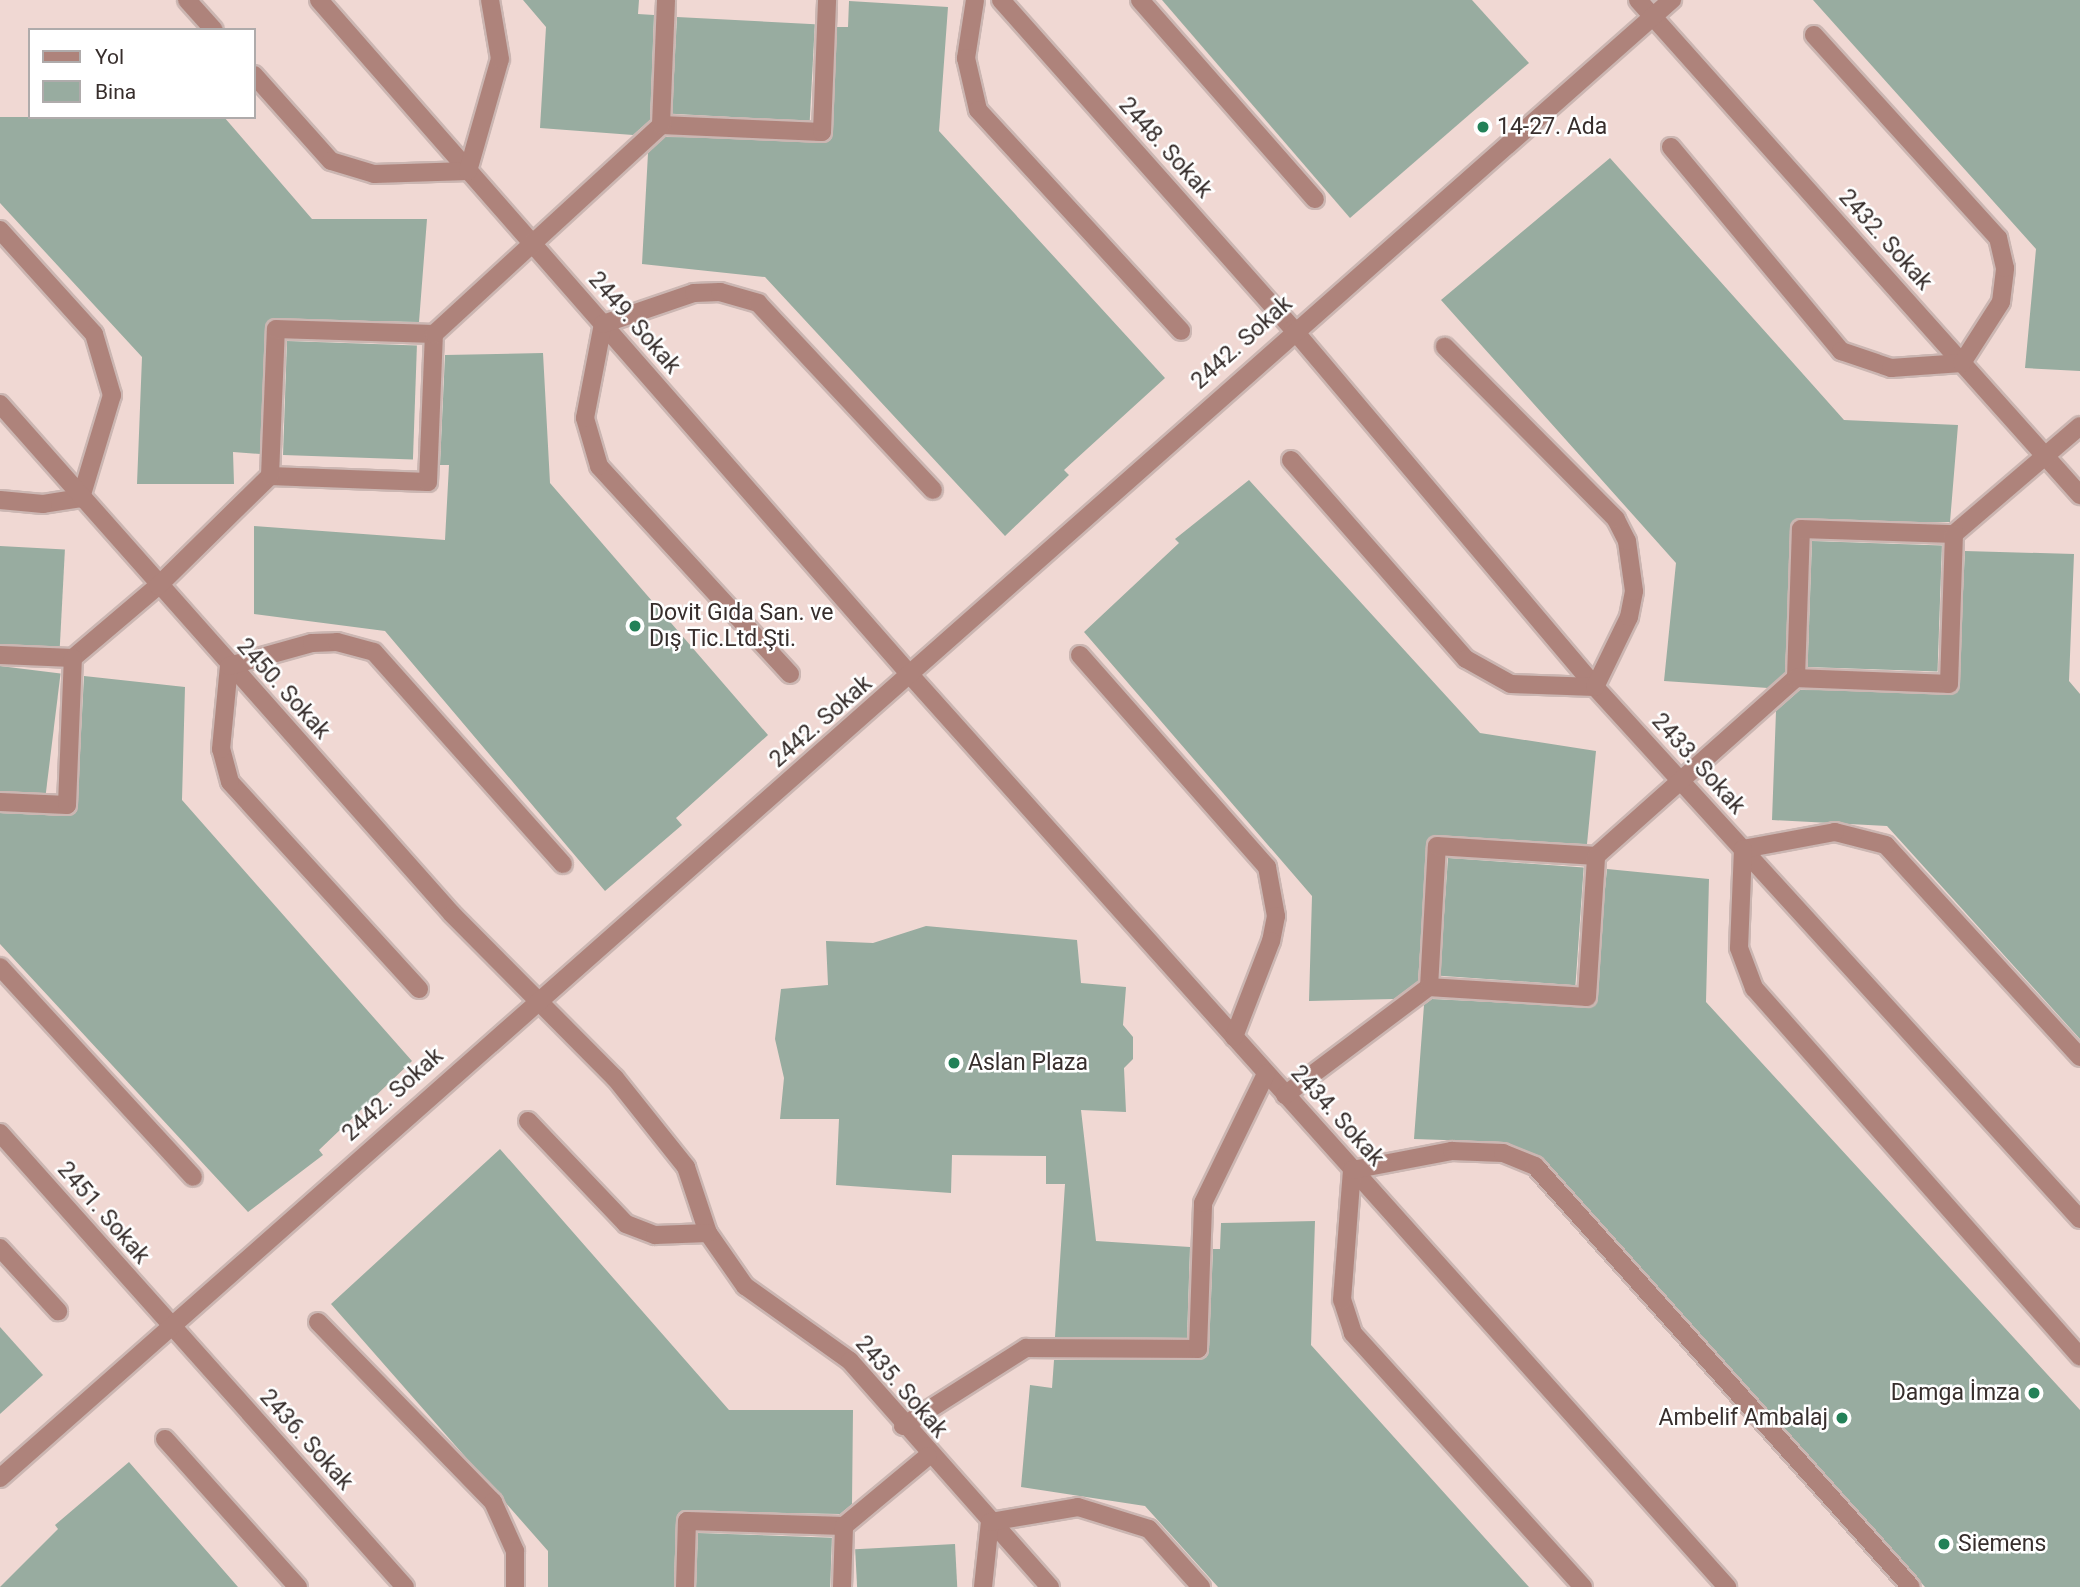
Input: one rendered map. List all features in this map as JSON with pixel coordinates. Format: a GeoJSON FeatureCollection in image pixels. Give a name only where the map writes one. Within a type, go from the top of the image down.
{"type":"FeatureCollection","features":[{"type":"Feature","properties":{"kind":"street"},"geometry":{"type":"LineString","coordinates":[[187,0],[212,28]]}},
{"type":"Feature","properties":{"kind":"street","name":"2449. Sokak"},"geometry":{"type":"LineString","coordinates":[[319,0],[912,677]]}},
{"type":"Feature","properties":{"kind":"street"},"geometry":{"type":"LineString","coordinates":[[256,77],[331,161],[385,175],[468,171],[500,59],[489,0]]}},
{"type":"Feature","properties":{"kind":"street"},"geometry":{"type":"LineString","coordinates":[[0,655],[73,658],[158,586],[271,476],[276,329],[434,334],[535,247],[661,125],[666,0]]}},
{"type":"Feature","properties":{"kind":"street"},"geometry":{"type":"LineString","coordinates":[[661,125],[822,132],[827,0]]}},
{"type":"Feature","properties":{"kind":"street"},"geometry":{"type":"LineString","coordinates":[[975,0],[966,58],[978,110],[1181,331]]}},
{"type":"Feature","properties":{"kind":"street","name":"2448. Sokak"},"geometry":{"type":"LineString","coordinates":[[1000,0],[1293,329]]}},
{"type":"Feature","properties":{"kind":"street"},"geometry":{"type":"LineString","coordinates":[[1140,0],[1315,199]]}},
{"type":"Feature","properties":{"kind":"street","name":"2432. Sokak"},"geometry":{"type":"LineString","coordinates":[[1638,0],[2080,495]]}},
{"type":"Feature","properties":{"kind":"street","name":"2442. Sokak"},"geometry":{"type":"LineString","coordinates":[[0,1478],[534,1002],[912,677],[1293,329],[1672,0]]}},
{"type":"Feature","properties":{"kind":"street"},"geometry":{"type":"LineString","coordinates":[[1671,147],[1840,351],[1891,368],[1962,363],[2001,302],[2006,268],[1998,239],[1814,35]]}},
{"type":"Feature","properties":{"kind":"street"},"geometry":{"type":"LineString","coordinates":[[0,230],[94,334],[111,375],[108,414],[81,498],[43,504],[0,500]]}},
{"type":"Feature","properties":{"kind":"street"},"geometry":{"type":"LineString","coordinates":[[790,674],[599,466],[585,418],[603,324],[695,293],[720,292],[758,303],[933,491]]}},
{"type":"Feature","properties":{"kind":"street","name":"2433. Sokak"},"geometry":{"type":"LineString","coordinates":[[1293,329],[1595,687],[2080,1219]]}},
{"type":"Feature","properties":{"kind":"street"},"geometry":{"type":"LineString","coordinates":[[271,476],[428,482],[434,334]]}},
{"type":"Feature","properties":{"kind":"street"},"geometry":{"type":"LineString","coordinates":[[1291,460],[1473,664],[1511,684],[1595,687],[1629,617],[1634,591],[1627,541],[1616,519],[1445,347]]}},
{"type":"Feature","properties":{"kind":"street","name":"2450. Sokak"},"geometry":{"type":"LineString","coordinates":[[0,404],[229,666],[534,1002]]}},
{"type":"Feature","properties":{"kind":"street"},"geometry":{"type":"LineString","coordinates":[[1796,678],[1801,528],[1954,534],[2080,426]]}},
{"type":"Feature","properties":{"kind":"street"},"geometry":{"type":"LineString","coordinates":[[1285,1095],[1429,987],[1587,997],[1596,856],[1796,678],[1948,684],[1954,534]]}},
{"type":"Feature","properties":{"kind":"street"},"geometry":{"type":"LineString","coordinates":[[419,989],[230,782],[221,749],[229,666],[313,643],[337,642],[374,652],[563,864]]}},
{"type":"Feature","properties":{"kind":"street"},"geometry":{"type":"LineString","coordinates":[[1080,655],[1267,867],[1276,916],[1271,941],[1234,1037]]}},
{"type":"Feature","properties":{"kind":"street"},"geometry":{"type":"LineString","coordinates":[[0,803],[67,805],[73,658]]}},
{"type":"Feature","properties":{"kind":"street","name":"2434. Sokak"},"geometry":{"type":"LineString","coordinates":[[912,677],[1727,1587]]}},
{"type":"Feature","properties":{"kind":"street"},"geometry":{"type":"LineString","coordinates":[[2080,1057],[1886,845],[1835,832],[1743,849],[1738,940],[1754,988],[2080,1356]]}},
{"type":"Feature","properties":{"kind":"street"},"geometry":{"type":"LineString","coordinates":[[1429,987],[1437,846],[1596,856]]}},
{"type":"Feature","properties":{"kind":"street"},"geometry":{"type":"LineString","coordinates":[[0,967],[193,1177]]}},
{"type":"Feature","properties":{"kind":"street","name":"2435. Sokak"},"geometry":{"type":"LineString","coordinates":[[534,1002],[615,1078],[686,1167],[708,1233],[745,1286],[850,1361],[928,1456],[1050,1587]]}},
{"type":"Feature","properties":{"kind":"street"},"geometry":{"type":"LineString","coordinates":[[903,1426],[1026,1348],[1198,1349],[1203,1203],[1266,1074]]}},
{"type":"Feature","properties":{"kind":"street"},"geometry":{"type":"LineString","coordinates":[[528,1121],[625,1224],[655,1234],[708,1233]]}},
{"type":"Feature","properties":{"kind":"street","name":"2451. Sokak"},"geometry":{"type":"LineString","coordinates":[[0,1133],[170,1326]]}},
{"type":"Feature","properties":{"kind":"street"},"geometry":{"type":"LineString","coordinates":[[1583,1587],[1353,1333],[1342,1300],[1352,1170],[1452,1151],[1503,1153],[1535,1166],[1911,1587]]}},
{"type":"Feature","properties":{"kind":"street"},"geometry":{"type":"LineString","coordinates":[[0,1248],[58,1311]]}},
{"type":"Feature","properties":{"kind":"street"},"geometry":{"type":"LineString","coordinates":[[318,1322],[493,1502],[515,1551],[515,1587]]}},
{"type":"Feature","properties":{"kind":"street","name":"2436. Sokak"},"geometry":{"type":"LineString","coordinates":[[170,1326],[405,1587]]}},
{"type":"Feature","properties":{"kind":"street"},"geometry":{"type":"LineString","coordinates":[[165,1439],[298,1587]]}},
{"type":"Feature","properties":{"kind":"street"},"geometry":{"type":"LineString","coordinates":[[685,1587],[687,1521],[844,1526],[928,1456]]}},
{"type":"Feature","properties":{"kind":"street"},"geometry":{"type":"LineString","coordinates":[[983,1587],[990,1522],[1051,1508],[1105,1511],[1149,1529],[1201,1587]]}},
{"type":"Feature","properties":{"kind":"street"},"geometry":{"type":"LineString","coordinates":[[842,1587],[844,1526]]}},
{"type":"Feature","properties":{"kind":"building"},"geometry":{"type":"Polygon","coordinates":[[[523,0],[639,0],[638,14],[654,15],[650,120],[633,135],[540,128],[546,27],[523,0]]]}},
{"type":"Feature","properties":{"kind":"building"},"geometry":{"type":"Polygon","coordinates":[[[1162,0],[1472,0],[1529,63],[1350,218],[1162,0]]]}},
{"type":"Feature","properties":{"kind":"building"},"geometry":{"type":"Polygon","coordinates":[[[1813,0],[2080,0],[2080,371],[2025,368],[2036,249],[1813,0]]]}},
{"type":"Feature","properties":{"kind":"building"},"geometry":{"type":"Polygon","coordinates":[[[849,1],[948,7],[939,131],[1165,378],[1064,470],[1069,475],[1005,536],[765,277],[642,264],[648,153],[665,137],[831,139],[837,27],[848,27],[849,1]]]}},
{"type":"Feature","properties":{"kind":"building"},"geometry":{"type":"Polygon","coordinates":[[[677,17],[815,24],[810,121],[672,114],[677,17]]]}},
{"type":"Feature","properties":{"kind":"building"},"geometry":{"type":"Polygon","coordinates":[[[0,117],[226,119],[312,219],[427,219],[419,322],[270,319],[260,454],[233,452],[234,484],[137,484],[142,357],[0,203],[0,117]]]}},
{"type":"Feature","properties":{"kind":"building"},"geometry":{"type":"Polygon","coordinates":[[[1610,158],[1844,420],[1958,425],[1950,522],[1792,522],[1785,673],[1768,688],[1664,681],[1676,563],[1441,300],[1610,158]]]}},
{"type":"Feature","properties":{"kind":"building"},"geometry":{"type":"Polygon","coordinates":[[[287,341],[417,346],[413,459],[283,455],[287,341]]]}},
{"type":"Feature","properties":{"kind":"building"},"geometry":{"type":"Polygon","coordinates":[[[543,353],[550,483],[768,735],[676,818],[682,825],[605,891],[385,631],[254,614],[254,526],[445,540],[449,465],[440,465],[445,355],[543,353]]]}},
{"type":"Feature","properties":{"kind":"building"},"geometry":{"type":"Polygon","coordinates":[[[1249,480],[1480,733],[1596,751],[1587,844],[1428,839],[1418,981],[1394,999],[1309,1001],[1312,896],[1084,632],[1179,543],[1175,539],[1249,480]]]}},
{"type":"Feature","properties":{"kind":"building"},"geometry":{"type":"Polygon","coordinates":[[[1812,541],[1942,546],[1938,671],[1808,667],[1812,541]]]}},
{"type":"Feature","properties":{"kind":"building"},"geometry":{"type":"Polygon","coordinates":[[[0,546],[65,549],[60,647],[0,644],[0,546]]]}},
{"type":"Feature","properties":{"kind":"building"},"geometry":{"type":"Polygon","coordinates":[[[1965,551],[2074,554],[2069,681],[2080,694],[2080,1039],[1887,826],[1772,820],[1776,711],[1800,690],[1958,691],[1965,551]]]}},
{"type":"Feature","properties":{"kind":"building"},"geometry":{"type":"Polygon","coordinates":[[[0,666],[61,673],[45,798],[0,792],[0,666]]]}},
{"type":"Feature","properties":{"kind":"building"},"geometry":{"type":"Polygon","coordinates":[[[84,676],[185,687],[182,800],[412,1061],[319,1150],[323,1155],[248,1212],[0,944],[0,813],[66,816],[77,810],[84,676]]]}},
{"type":"Feature","properties":{"kind":"building"},"geometry":{"type":"Polygon","coordinates":[[[1448,858],[1584,867],[1575,985],[1440,976],[1448,858]]]}},
{"type":"Feature","properties":{"kind":"building"},"geometry":{"type":"Polygon","coordinates":[[[1607,869],[1709,879],[1706,1002],[2080,1410],[2080,1587],[1925,1587],[1543,1158],[1504,1142],[1414,1139],[1424,1005],[1432,999],[1593,1007],[1607,869]]]}},
{"type":"Feature","properties":{"kind":"building","name":"Aslan Plaza"},"geometry":{"type":"Polygon","coordinates":[[[926,926],[1077,940],[1081,983],[1126,987],[1123,1025],[1133,1037],[1133,1059],[1124,1068],[1126,1112],[1081,1110],[1096,1241],[1190,1247],[1187,1338],[1055,1337],[1065,1184],[1046,1184],[1046,1156],[952,1155],[951,1193],[836,1185],[839,1119],[780,1119],[784,1078],[775,1039],[781,989],[828,985],[826,941],[873,943],[926,926]]]}},
{"type":"Feature","properties":{"kind":"building"},"geometry":{"type":"Polygon","coordinates":[[[500,1149],[729,1410],[853,1410],[852,1504],[840,1514],[682,1511],[676,1521],[674,1587],[548,1587],[548,1551],[331,1304],[500,1149]]]}},
{"type":"Feature","properties":{"kind":"building"},"geometry":{"type":"Polygon","coordinates":[[[1315,1221],[1311,1345],[1529,1587],[1218,1587],[1145,1506],[1021,1487],[1030,1385],[1052,1388],[1054,1360],[1203,1359],[1209,1349],[1213,1249],[1220,1249],[1221,1223],[1315,1221]]]}},
{"type":"Feature","properties":{"kind":"building"},"geometry":{"type":"Polygon","coordinates":[[[0,1327],[43,1375],[0,1414],[0,1327]]]}},
{"type":"Feature","properties":{"kind":"building"},"geometry":{"type":"Polygon","coordinates":[[[129,1462],[238,1587],[0,1587],[58,1529],[55,1525],[129,1462]]]}},
{"type":"Feature","properties":{"kind":"building"},"geometry":{"type":"Polygon","coordinates":[[[698,1533],[832,1538],[830,1587],[696,1587],[698,1533]]]}},
{"type":"Feature","properties":{"kind":"building"},"geometry":{"type":"Polygon","coordinates":[[[955,1544],[957,1587],[857,1587],[855,1549],[955,1544]]]}},
{"type":"Feature","properties":{"kind":"place","name":"14-27. Ada"},"geometry":{"type":"Point","coordinates":[1483,127]}},
{"type":"Feature","properties":{"kind":"place","name":"Dovit Gıda San. ve Dış Tic.Ltd.Şti."},"geometry":{"type":"Point","coordinates":[635,626]}},
{"type":"Feature","properties":{"kind":"place","name":"Aslan Plaza"},"geometry":{"type":"Point","coordinates":[954,1063]}},
{"type":"Feature","properties":{"kind":"place","name":"Damga İmza"},"geometry":{"type":"Point","coordinates":[2034,1393]}},
{"type":"Feature","properties":{"kind":"place","name":"Ambelif Ambalaj"},"geometry":{"type":"Point","coordinates":[1842,1418]}},
{"type":"Feature","properties":{"kind":"place","name":"Siemens"},"geometry":{"type":"Point","coordinates":[1944,1544]}}]}
